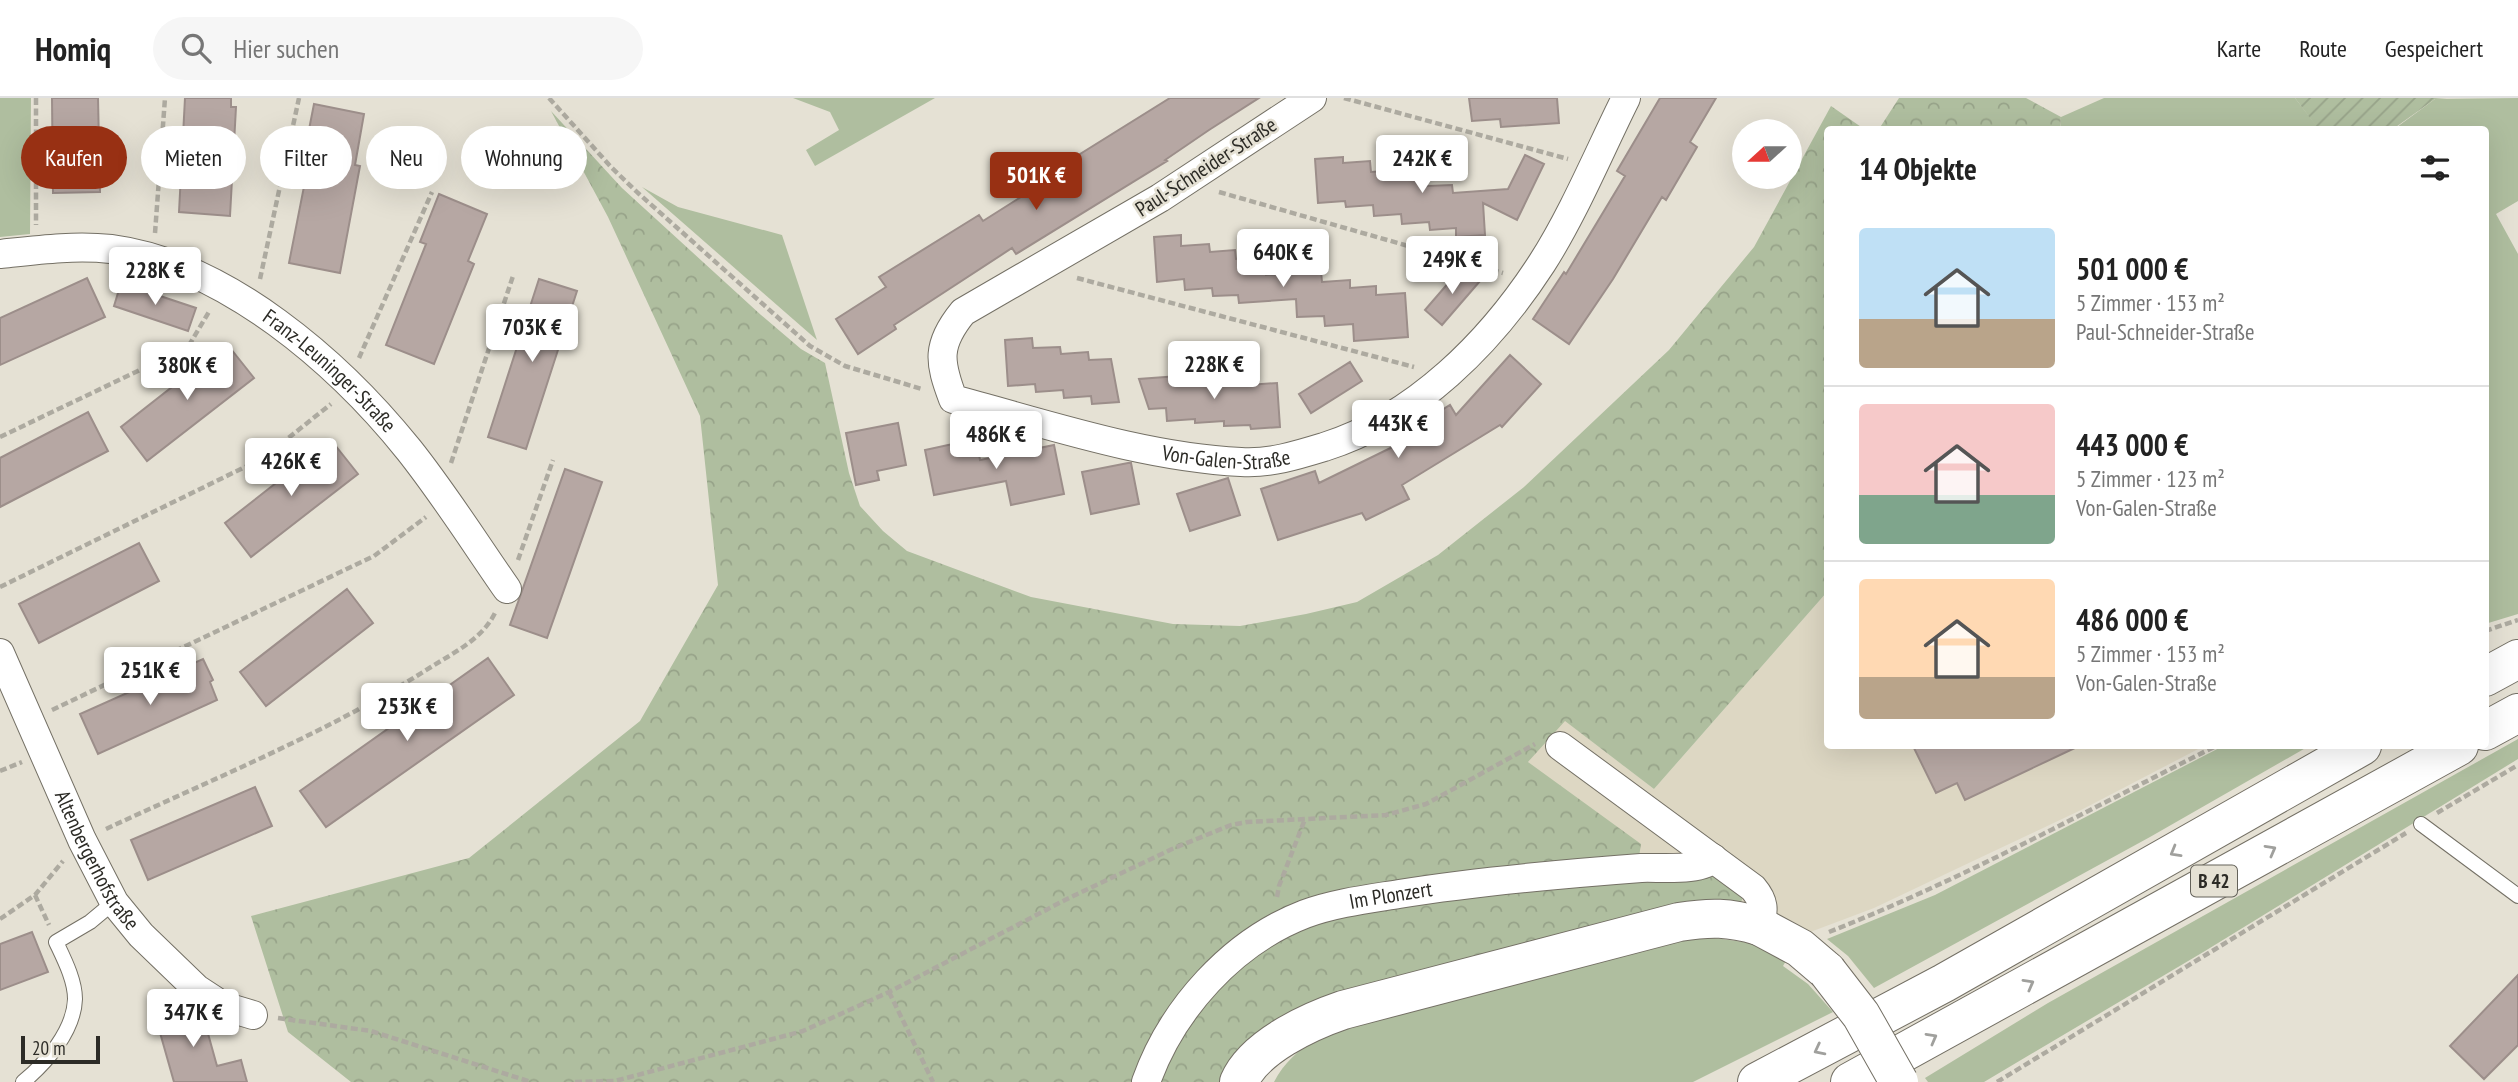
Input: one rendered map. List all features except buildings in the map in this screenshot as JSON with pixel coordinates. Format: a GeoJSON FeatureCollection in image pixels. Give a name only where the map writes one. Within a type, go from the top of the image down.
{"type":"FeatureCollection","features":[{"type":"Feature","properties":{"kind":"main road"},"geometry":{"type":"LineString","coordinates":[[2489,675],[2518,659]]}},
{"type":"Feature","properties":{"kind":"main road"},"geometry":{"type":"LineString","coordinates":[[2489,729],[2518,713]]}},
{"type":"Feature","properties":{"kind":"main road","name":"B 42"},"geometry":{"type":"LineString","coordinates":[[1757,1082],[1933,989],[2357,749]]}},
{"type":"Feature","properties":{"kind":"main road","name":"B 42"},"geometry":{"type":"LineString","coordinates":[[1850,1082],[2454,749]]}},
{"type":"Feature","properties":{"kind":"main road"},"geometry":{"type":"LineString","coordinates":[[1239,1082],[1252,1062],[1285,1037],[1308,1023],[1343,1010],[1679,922],[1708,917],[1732,918],[1759,926],[1814,959],[1861,1014],[1899,1082]]}},
{"type":"Feature","properties":{"kind":"main road"},"geometry":{"type":"LineString","coordinates":[[1259,1082],[1269,1058],[1285,1037]]}},
{"type":"Feature","properties":{"kind":"street","name":"Paul-Schneider-Straße"},"geometry":{"type":"LineString","coordinates":[[953,399],[943,372],[941,349],[950,327],[962,312],[1160,198],[1312,98]]}},
{"type":"Feature","properties":{"kind":"street","name":"Von-Galen-Straße"},"geometry":{"type":"LineString","coordinates":[[953,399],[1127,445],[1180,456],[1244,463],[1291,457],[1343,441],[1382,422],[1445,376],[1463,361],[1499,321],[1542,262],[1626,98]]}},
{"type":"Feature","properties":{"kind":"street","name":"Franz-Leuninger-Straße"},"geometry":{"type":"LineString","coordinates":[[0,254],[92,248],[113,250],[150,258],[190,272],[249,304],[348,382],[388,426],[507,589]]}},
{"type":"Feature","properties":{"kind":"street","name":"Altenbergerhofstraße"},"geometry":{"type":"LineString","coordinates":[[0,653],[82,840],[114,902],[141,936],[197,989],[223,1006],[254,1015]]}},
{"type":"Feature","properties":{"kind":"street"},"geometry":{"type":"LineString","coordinates":[[1560,746],[1753,888],[1762,898],[1764,906],[1759,926]]}},
{"type":"Feature","properties":{"kind":"street","name":"Im Plonzert"},"geometry":{"type":"LineString","coordinates":[[1146,1082],[1171,1027],[1186,1006],[1235,957],[1261,936],[1306,914],[1333,906],[1469,884],[1642,868],[1694,867],[1709,863],[1713,859]]}},
{"type":"Feature","properties":{"kind":"lane"},"geometry":{"type":"LineString","coordinates":[[2421,824],[2518,896]]}},
{"type":"Feature","properties":{"kind":"lane"},"geometry":{"type":"LineString","coordinates":[[23,1082],[44,1062],[67,1027],[73,1012],[75,998],[72,982],[56,942],[90,922],[114,902]]}},
{"type":"Feature","properties":{"kind":"path"},"geometry":{"type":"LineString","coordinates":[[36,98],[36,250]]}},
{"type":"Feature","properties":{"kind":"path"},"geometry":{"type":"LineString","coordinates":[[150,258],[156,222],[165,98]]}},
{"type":"Feature","properties":{"kind":"path"},"geometry":{"type":"LineString","coordinates":[[249,304],[259,285],[299,98]]}},
{"type":"Feature","properties":{"kind":"path"},"geometry":{"type":"LineString","coordinates":[[549,98],[638,193],[810,346],[845,366],[953,399]]}},
{"type":"Feature","properties":{"kind":"path"},"geometry":{"type":"LineString","coordinates":[[1344,98],[1592,165]]}},
{"type":"Feature","properties":{"kind":"path"},"geometry":{"type":"LineString","coordinates":[[1184,182],[1528,281]]}},
{"type":"Feature","properties":{"kind":"path"},"geometry":{"type":"LineString","coordinates":[[0,587],[247,466],[319,416],[338,397],[348,382],[432,192]]}},
{"type":"Feature","properties":{"kind":"path"},"geometry":{"type":"LineString","coordinates":[[1040,267],[1445,376]]}},
{"type":"Feature","properties":{"kind":"path"},"geometry":{"type":"LineString","coordinates":[[29,721],[374,556],[440,494],[513,276]]}},
{"type":"Feature","properties":{"kind":"path"},"geometry":{"type":"LineString","coordinates":[[0,438],[188,347],[222,289]]}},
{"type":"Feature","properties":{"kind":"path"},"geometry":{"type":"LineString","coordinates":[[0,919],[35,895],[82,840],[293,743],[391,693],[475,639],[491,622],[507,589],[553,460]]}},
{"type":"Feature","properties":{"kind":"path"},"geometry":{"type":"LineString","coordinates":[[2489,630],[2518,620]]}},
{"type":"Feature","properties":{"kind":"path"},"geometry":{"type":"LineString","coordinates":[[575,1082],[615,1081],[803,1031],[889,992],[1065,900],[1215,831],[1247,822],[1386,815],[1407,811],[1426,804],[1534,744],[1551,742],[1560,746]]}},
{"type":"Feature","properties":{"kind":"path"},"geometry":{"type":"LineString","coordinates":[[1814,959],[1819,936],[1873,915],[2000,857],[2210,749]]}},
{"type":"Feature","properties":{"kind":"path"},"geometry":{"type":"LineString","coordinates":[[1997,1082],[2518,765]]}},
{"type":"Feature","properties":{"kind":"path"},"geometry":{"type":"LineString","coordinates":[[1279,926],[1276,901],[1279,886],[1305,819]]}},
{"type":"Feature","properties":{"kind":"path"},"geometry":{"type":"LineString","coordinates":[[35,895],[56,942]]}},
{"type":"Feature","properties":{"kind":"path"},"geometry":{"type":"LineString","coordinates":[[889,992],[933,1082]]}},
{"type":"Feature","properties":{"kind":"path"},"geometry":{"type":"LineString","coordinates":[[254,1015],[371,1031],[531,1082]]}},
{"type":"Feature","properties":{"kind":"shaded area"},"geometry":{"type":"Polygon","coordinates":[[[1824,595],[1824,749],[2198,749],[2081,810],[1874,908],[1805,934],[1635,876],[1528,762],[1564,720],[1654,789],[1824,595]]]}},
{"type":"Feature","properties":{"kind":"green space"},"geometry":{"type":"Polygon","coordinates":[[[0,98],[31,98],[31,126],[21,126],[21,189],[30,189],[30,234],[0,237],[0,98]]]}},
{"type":"Feature","properties":{"kind":"green space"},"geometry":{"type":"Polygon","coordinates":[[[793,98],[935,98],[815,166],[806,150],[839,130],[830,112],[793,98]]]}},
{"type":"Feature","properties":{"kind":"green space"},"geometry":{"type":"Polygon","coordinates":[[[1899,98],[2026,98],[2061,117],[2060,126],[1881,126],[1899,98]]]}},
{"type":"Feature","properties":{"kind":"green space"},"geometry":{"type":"Polygon","coordinates":[[[2104,98],[2295,98],[2317,126],[2060,126],[2061,117],[2104,98]]]}},
{"type":"Feature","properties":{"kind":"green space"},"geometry":{"type":"Polygon","coordinates":[[[2295,98],[2447,98],[2435,99],[2397,126],[2316,126],[2295,98]]]}},
{"type":"Feature","properties":{"kind":"green space"},"geometry":{"type":"Polygon","coordinates":[[[2518,98],[2518,201],[2496,214],[2518,254],[2518,614],[2489,623],[2489,126],[2398,126],[2435,99],[2518,98]]]}},
{"type":"Feature","properties":{"kind":"green space"},"geometry":{"type":"Polygon","coordinates":[[[1831,106],[1860,126],[1824,126],[1824,595],[1654,789],[1565,721],[1528,762],[1641,844],[1636,876],[1721,873],[1746,890],[1739,907],[1412,974],[1226,1082],[351,1082],[288,1032],[251,916],[469,858],[640,721],[718,585],[700,416],[608,217],[587,178],[587,150],[622,188],[761,315],[801,349],[825,363],[849,473],[860,506],[883,531],[907,551],[1031,597],[1173,624],[1240,626],[1357,602],[1438,555],[1524,487],[1669,350],[1754,247],[1786,189],[1802,189],[1802,159],[1831,106]]]}},
{"type":"Feature","properties":{"kind":"green space"},"geometry":{"type":"Polygon","coordinates":[[[551,111],[565,126],[559,126],[551,111]]]}},
{"type":"Feature","properties":{"kind":"green space"},"geometry":{"type":"Polygon","coordinates":[[[642,187],[678,207],[782,235],[817,340],[642,187]]]}},
{"type":"Feature","properties":{"kind":"green space"},"geometry":{"type":"Polygon","coordinates":[[[2518,739],[2518,759],[2205,951],[1984,1082],[1928,1082],[1925,1078],[2048,1003],[2518,739]]]}},
{"type":"Feature","properties":{"kind":"green space"},"geometry":{"type":"Polygon","coordinates":[[[2217,749],[2304,749],[2150,837],[1874,988],[1848,956],[1827,939],[1935,895],[2217,749]]]}},
{"type":"Feature","properties":{"kind":"green space"},"geometry":{"type":"Polygon","coordinates":[[[1708,937],[1757,944],[1787,959],[1783,966],[1808,984],[1833,1012],[1693,1082],[1274,1082],[1287,1063],[1316,1037],[1678,941],[1708,937]]]}}]}
